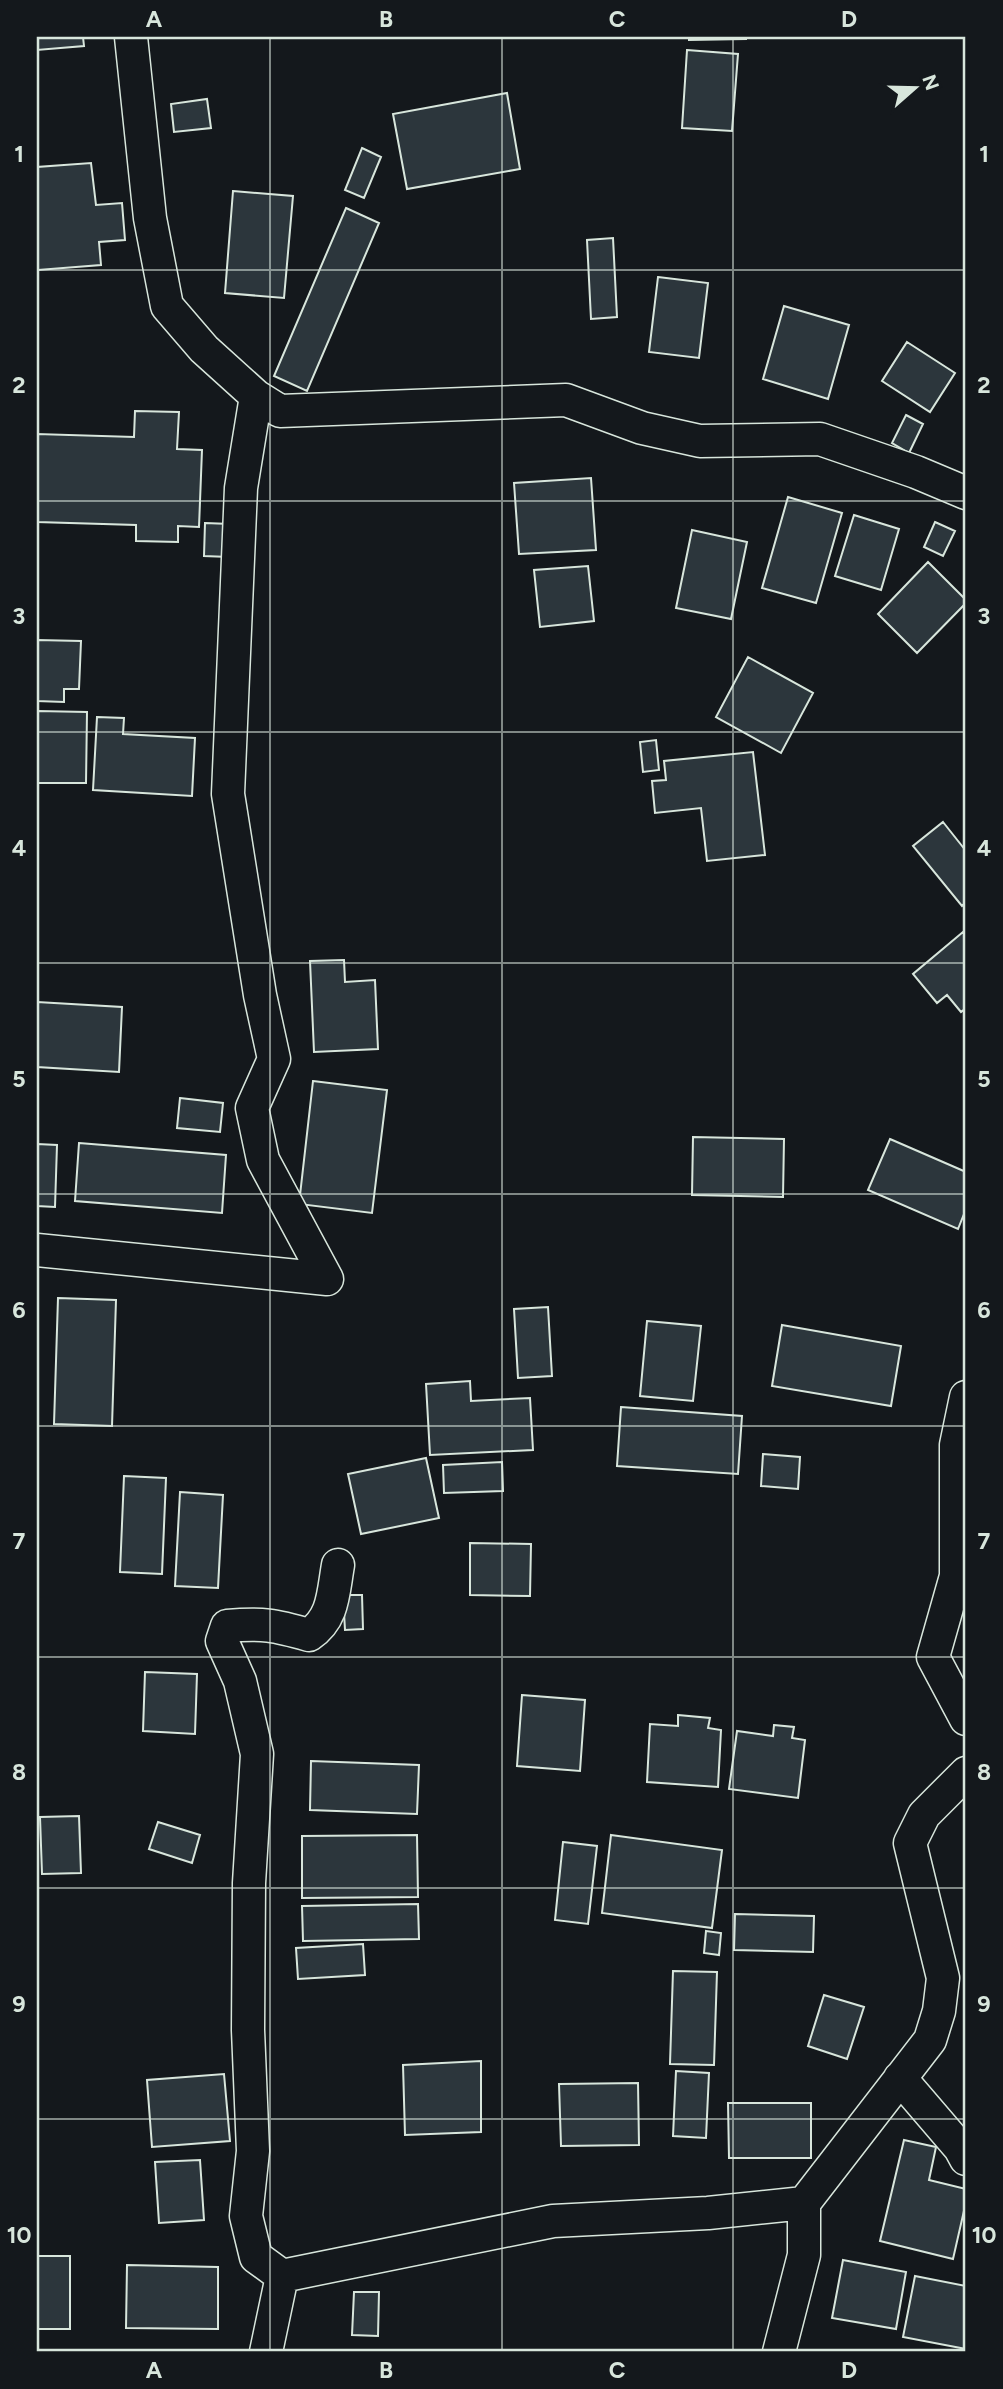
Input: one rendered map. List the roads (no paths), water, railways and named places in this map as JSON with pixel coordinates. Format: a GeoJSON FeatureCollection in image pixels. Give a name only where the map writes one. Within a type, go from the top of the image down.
{"type":"FeatureCollection","features":[{"type":"Feature","properties":{"kind":"street"},"geometry":{"type":"LineString","coordinates":[[131,37],[150,218],[167,306],[204,349],[256,396],[280,411],[565,400],[642,428],[700,441],[820,439],[916,472],[966,493]]}},
{"type":"Feature","properties":{"kind":"street"},"geometry":{"type":"LineString","coordinates":[[37,1250],[327,1279],[263,1160],[252,1108],[274,1059],[260,995],[228,794],[241,488],[256,396]]}},
{"type":"Feature","properties":{"kind":"street"},"geometry":{"type":"LineString","coordinates":[[966,1397],[956,1446],[956,1576],[933,1657],[966,1719]]}},
{"type":"Feature","properties":{"kind":"street"},"geometry":{"type":"LineString","coordinates":[[338,1565],[328,1617],[309,1635],[272,1624],[252,1624],[227,1626],[222,1641],[240,1681],[257,1754],[249,1883],[248,2030],[253,2151],[246,2216],[256,2257],[282,2276],[552,2221],[708,2213],[804,2203]]}},
{"type":"Feature","properties":{"kind":"street"},"geometry":{"type":"LineString","coordinates":[[779,2352],[804,2255],[804,2203],[930,2040],[939,2011],[943,1978],[910,1843],[924,1815],[966,1773]]}},
{"type":"Feature","properties":{"kind":"street"},"geometry":{"type":"LineString","coordinates":[[901,2078],[960,2148],[966,2159]]}},
{"type":"Feature","properties":{"kind":"street"},"geometry":{"type":"LineString","coordinates":[[267,2352],[282,2276]]}}]}
